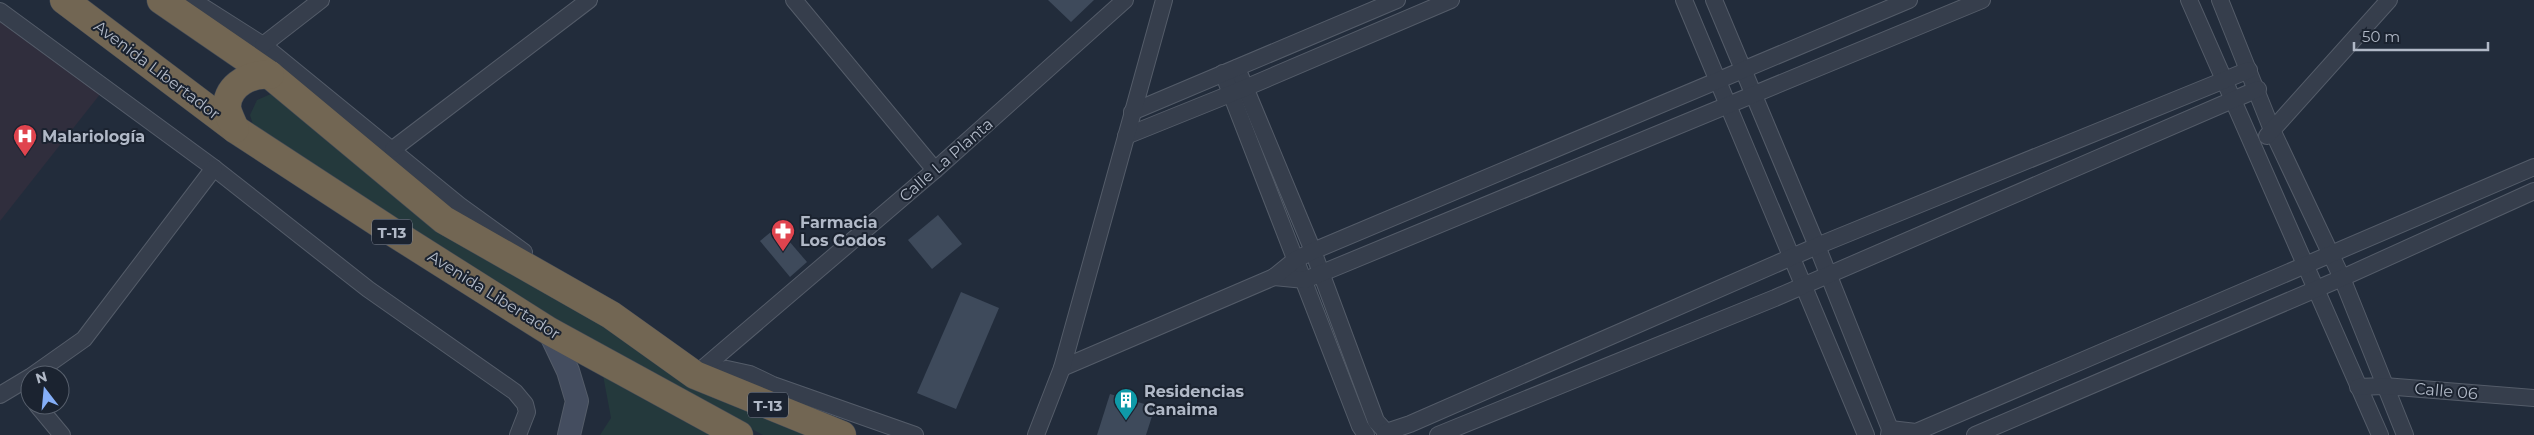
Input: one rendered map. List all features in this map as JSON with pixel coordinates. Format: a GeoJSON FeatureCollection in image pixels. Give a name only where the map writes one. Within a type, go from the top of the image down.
{"type":"FeatureCollection","features":[{"type":"Feature","properties":{"kind":"highway","name":"Avenida Libertador"},"geometry":{"type":"LineString","coordinates":[[64,0],[235,129],[549,331],[739,435]]}},
{"type":"Feature","properties":{"kind":"highway","name":"T-13"},"geometry":{"type":"LineString","coordinates":[[161,0],[270,75],[444,220],[611,315],[695,375],[842,435]]}},
{"type":"Feature","properties":{"kind":"highway"},"geometry":{"type":"LineString","coordinates":[[235,129],[227,107],[232,93],[242,80],[258,74],[270,75]]}},
{"type":"Feature","properties":{"kind":"street"},"geometry":{"type":"LineString","coordinates":[[192,0],[263,45],[393,149],[459,205],[611,315]]}},
{"type":"Feature","properties":{"kind":"street"},"geometry":{"type":"LineString","coordinates":[[263,45],[321,0]]}},
{"type":"Feature","properties":{"kind":"street"},"geometry":{"type":"LineString","coordinates":[[393,149],[589,0]]}},
{"type":"Feature","properties":{"kind":"street"},"geometry":{"type":"LineString","coordinates":[[794,0],[935,170]]}},
{"type":"Feature","properties":{"kind":"street","name":"Calle La Planta"},"geometry":{"type":"LineString","coordinates":[[695,375],[935,170],[1125,0]]}},
{"type":"Feature","properties":{"kind":"street"},"geometry":{"type":"LineString","coordinates":[[1036,435],[1062,368],[1164,0]]}},
{"type":"Feature","properties":{"kind":"street"},"geometry":{"type":"LineString","coordinates":[[1132,112],[1397,0]]}},
{"type":"Feature","properties":{"kind":"street"},"geometry":{"type":"LineString","coordinates":[[1126,136],[1238,91],[1451,0]]}},
{"type":"Feature","properties":{"kind":"street"},"geometry":{"type":"LineString","coordinates":[[1684,0],[1866,435]]}},
{"type":"Feature","properties":{"kind":"street"},"geometry":{"type":"LineString","coordinates":[[1714,0],[1817,246],[1890,432],[1916,432],[2534,167]]}},
{"type":"Feature","properties":{"kind":"street"},"geometry":{"type":"LineString","coordinates":[[1062,368],[1274,278],[1295,260],[1313,251],[1717,79],[1744,70],[1909,0]]}},
{"type":"Feature","properties":{"kind":"street"},"geometry":{"type":"LineString","coordinates":[[1274,278],[1305,280],[1321,274],[1982,0]]}},
{"type":"Feature","properties":{"kind":"street"},"geometry":{"type":"LineString","coordinates":[[2189,0],[2380,435]]}},
{"type":"Feature","properties":{"kind":"street"},"geometry":{"type":"LineString","coordinates":[[2220,0],[2258,89],[2272,130],[2342,278],[2405,435]]}},
{"type":"Feature","properties":{"kind":"street"},"geometry":{"type":"LineString","coordinates":[[2255,148],[2389,0]]}},
{"type":"Feature","properties":{"kind":"street"},"geometry":{"type":"LineString","coordinates":[[0,11],[214,168],[368,289],[515,392],[525,404],[527,412],[518,435]]}},
{"type":"Feature","properties":{"kind":"street"},"geometry":{"type":"LineString","coordinates":[[1238,91],[1313,251],[1376,420],[1386,434],[1817,246],[2249,70]]}},
{"type":"Feature","properties":{"kind":"street"},"geometry":{"type":"LineString","coordinates":[[1230,71],[1295,260],[1305,280],[1360,426],[1366,435]]}},
{"type":"Feature","properties":{"kind":"street"},"geometry":{"type":"LineString","coordinates":[[1438,435],[1804,286],[2258,89]]}},
{"type":"Feature","properties":{"kind":"street"},"geometry":{"type":"LineString","coordinates":[[51,365],[84,339],[214,168]]}},
{"type":"Feature","properties":{"kind":"street"},"geometry":{"type":"LineString","coordinates":[[1975,435],[2314,288],[2342,278],[2534,191]]}},
{"type":"Feature","properties":{"kind":"street"},"geometry":{"type":"LineString","coordinates":[[549,331],[568,371],[577,400],[569,435]]}},
{"type":"Feature","properties":{"kind":"street"},"geometry":{"type":"LineString","coordinates":[[1620,333],[1633,357]]}},
{"type":"Feature","properties":{"kind":"street"},"geometry":{"type":"LineString","coordinates":[[695,375],[727,368],[750,374],[773,385],[915,435]]}},
{"type":"Feature","properties":{"kind":"street"},"geometry":{"type":"LineString","coordinates":[[0,395],[20,386]]}},
{"type":"Feature","properties":{"kind":"street","name":"Calle 06"},"geometry":{"type":"LineString","coordinates":[[2358,387],[2384,386],[2534,398]]}},
{"type":"Feature","properties":{"kind":"street"},"geometry":{"type":"LineString","coordinates":[[45,415],[62,435]]}},
{"type":"Feature","properties":{"kind":"shaded area","name":"Malariología"},"geometry":{"type":"Polygon","coordinates":[[[0,22],[101,93],[0,221],[0,22]]]}},
{"type":"Feature","properties":{"kind":"green space"},"geometry":{"type":"Polygon","coordinates":[[[280,90],[437,222],[818,435],[763,435],[562,328],[257,138],[250,115],[257,100],[280,90]]]}},
{"type":"Feature","properties":{"kind":"green space"},"geometry":{"type":"Polygon","coordinates":[[[603,375],[717,435],[600,435],[611,418],[603,375]]]}},
{"type":"Feature","properties":{"kind":"building"},"geometry":{"type":"Polygon","coordinates":[[[1048,0],[1094,0],[1071,22],[1048,0]]]}},
{"type":"Feature","properties":{"kind":"building"},"geometry":{"type":"Polygon","coordinates":[[[938,215],[962,244],[932,269],[908,240],[938,215]]]}},
{"type":"Feature","properties":{"kind":"building","name":"Farmacia Los Godos"},"geometry":{"type":"Polygon","coordinates":[[[777,227],[807,262],[790,277],[760,241],[777,227]]]}},
{"type":"Feature","properties":{"kind":"building"},"geometry":{"type":"Polygon","coordinates":[[[961,292],[999,308],[956,409],[917,393],[961,292]]]}},
{"type":"Feature","properties":{"kind":"building","name":"Residencias Canaima"},"geometry":{"type":"Polygon","coordinates":[[[1110,394],[1155,407],[1146,435],[1097,435],[1110,394]]]}},
{"type":"Feature","properties":{"kind":"place","name":"Malariología"},"geometry":{"type":"Point","coordinates":[25,157]}},
{"type":"Feature","properties":{"kind":"place","name":"Farmacia Los Godos"},"geometry":{"type":"Point","coordinates":[783,252]}},
{"type":"Feature","properties":{"kind":"place","name":"Residencias Canaima"},"geometry":{"type":"Point","coordinates":[1126,421]}}]}
